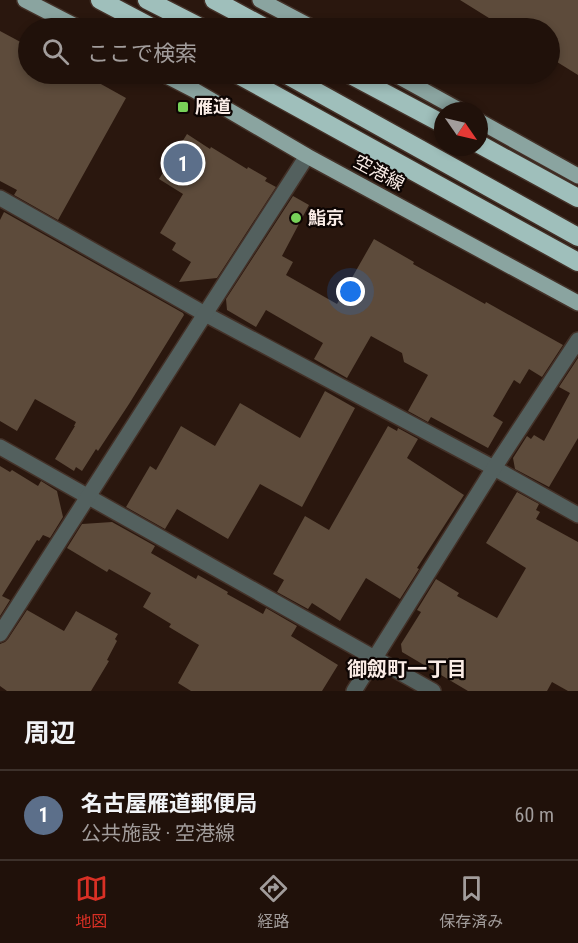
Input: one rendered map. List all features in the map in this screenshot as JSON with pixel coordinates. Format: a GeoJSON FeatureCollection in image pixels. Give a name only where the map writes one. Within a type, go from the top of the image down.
{"type":"FeatureCollection","features":[{"type":"Feature","properties":{"kind":"highway"},"geometry":{"type":"LineString","coordinates":[[100,0],[134,18]]}},
{"type":"Feature","properties":{"kind":"highway"},"geometry":{"type":"LineString","coordinates":[[147,0],[182,18]]}},
{"type":"Feature","properties":{"kind":"highway"},"geometry":{"type":"LineString","coordinates":[[214,0],[247,18]]}},
{"type":"Feature","properties":{"kind":"highway"},"geometry":{"type":"LineString","coordinates":[[255,84],[578,262]]}},
{"type":"Feature","properties":{"kind":"highway"},"geometry":{"type":"LineString","coordinates":[[303,84],[578,237]]}},
{"type":"Feature","properties":{"kind":"highway"},"geometry":{"type":"LineString","coordinates":[[369,84],[434,119]]}},
{"type":"Feature","properties":{"kind":"highway"},"geometry":{"type":"LineString","coordinates":[[488,149],[578,198]]}},
{"type":"Feature","properties":{"kind":"main road"},"geometry":{"type":"LineString","coordinates":[[25,0],[60,18]]}},
{"type":"Feature","properties":{"kind":"main road"},"geometry":{"type":"LineString","coordinates":[[260,0],[294,18]]}},
{"type":"Feature","properties":{"kind":"main road","name":"空港線"},"geometry":{"type":"LineString","coordinates":[[182,84],[307,156],[578,303]]}},
{"type":"Feature","properties":{"kind":"main road"},"geometry":{"type":"LineString","coordinates":[[412,84],[445,102]]}},
{"type":"Feature","properties":{"kind":"main road"},"geometry":{"type":"LineString","coordinates":[[488,126],[578,176]]}},
{"type":"Feature","properties":{"kind":"street"},"geometry":{"type":"LineString","coordinates":[[0,634],[307,156]]}},
{"type":"Feature","properties":{"kind":"street"},"geometry":{"type":"LineString","coordinates":[[0,198],[205,314],[578,515]]}},
{"type":"Feature","properties":{"kind":"street"},"geometry":{"type":"LineString","coordinates":[[354,691],[494,468],[578,340]]}},
{"type":"Feature","properties":{"kind":"street"},"geometry":{"type":"LineString","coordinates":[[0,447],[433,691]]}},
{"type":"Feature","properties":{"kind":"building"},"geometry":{"type":"Polygon","coordinates":[[[460,0],[578,0],[578,75],[560,64],[560,18],[489,18],[460,0]]]}},
{"type":"Feature","properties":{"kind":"building"},"geometry":{"type":"Polygon","coordinates":[[[0,31],[18,41],[18,84],[101,84],[126,98],[58,220],[14,195],[17,190],[0,181],[0,31]]]}},
{"type":"Feature","properties":{"kind":"building"},"geometry":{"type":"Polygon","coordinates":[[[187,134],[210,149],[211,147],[247,169],[248,167],[267,178],[265,181],[276,187],[217,278],[179,282],[191,262],[172,250],[176,243],[160,233],[183,194],[159,179],[187,134]]]}},
{"type":"Feature","properties":{"kind":"building"},"geometry":{"type":"Polygon","coordinates":[[[293,196],[309,205],[282,256],[293,262],[286,275],[337,304],[374,239],[414,262],[413,264],[563,345],[542,377],[529,369],[520,384],[514,380],[493,416],[503,422],[488,448],[431,417],[428,422],[408,411],[428,375],[404,362],[402,353],[371,336],[347,378],[314,359],[323,343],[266,310],[256,327],[227,310],[226,299],[293,196]]]}},
{"type":"Feature","properties":{"kind":"building"},"geometry":{"type":"Polygon","coordinates":[[[4,212],[184,315],[129,404],[82,471],[76,467],[74,471],[55,459],[76,422],[35,399],[17,431],[0,421],[0,220],[4,212]]]}},
{"type":"Feature","properties":{"kind":"building"},"geometry":{"type":"Polygon","coordinates":[[[578,358],[578,438],[549,487],[515,469],[513,458],[527,436],[531,439],[534,435],[544,441],[570,393],[559,387],[578,358]]]}},
{"type":"Feature","properties":{"kind":"building"},"geometry":{"type":"Polygon","coordinates":[[[325,391],[355,408],[302,507],[260,484],[228,539],[177,509],[165,529],[126,507],[150,466],[156,470],[181,426],[215,446],[240,403],[300,438],[325,391]]]}},
{"type":"Feature","properties":{"kind":"building"},"geometry":{"type":"Polygon","coordinates":[[[388,426],[397,431],[398,428],[418,439],[407,458],[464,495],[400,599],[366,578],[340,621],[312,603],[308,609],[277,592],[284,580],[273,574],[305,516],[329,530],[388,426]]]}},
{"type":"Feature","properties":{"kind":"building"},"geometry":{"type":"Polygon","coordinates":[[[0,466],[10,472],[12,470],[38,486],[41,481],[57,491],[63,517],[50,538],[43,535],[39,541],[37,540],[2,596],[10,600],[0,616],[0,466]]]}},
{"type":"Feature","properties":{"kind":"building"},"geometry":{"type":"Polygon","coordinates":[[[517,492],[539,504],[536,510],[540,512],[536,519],[578,542],[578,691],[568,691],[552,682],[547,691],[468,691],[402,652],[401,644],[421,612],[417,610],[436,579],[459,593],[457,596],[497,618],[526,568],[486,543],[517,492]]]}},
{"type":"Feature","properties":{"kind":"building"},"geometry":{"type":"Polygon","coordinates":[[[112,522],[155,546],[151,553],[196,579],[198,575],[263,614],[266,608],[297,626],[291,636],[338,665],[322,691],[191,691],[178,683],[199,645],[169,627],[171,624],[143,607],[151,593],[109,569],[107,572],[67,548],[82,524],[112,522]]]}},
{"type":"Feature","properties":{"kind":"building"},"geometry":{"type":"Polygon","coordinates":[[[27,610],[64,631],[76,611],[118,634],[115,639],[117,641],[107,660],[109,661],[91,691],[7,691],[0,686],[0,644],[8,639],[27,610]]]}},
{"type":"Feature","properties":{"kind":"place","name":"雁道"},"geometry":{"type":"Point","coordinates":[183,107]}},
{"type":"Feature","properties":{"kind":"place","name":"名古屋雁道郵便局"},"geometry":{"type":"Point","coordinates":[183,163]}},
{"type":"Feature","properties":{"kind":"place","name":"鮨京"},"geometry":{"type":"Point","coordinates":[296,218]}},
{"type":"Feature","properties":{"kind":"district","name":"御劔町一丁目"},"geometry":{"type":"Point","coordinates":[407,669]}}]}
